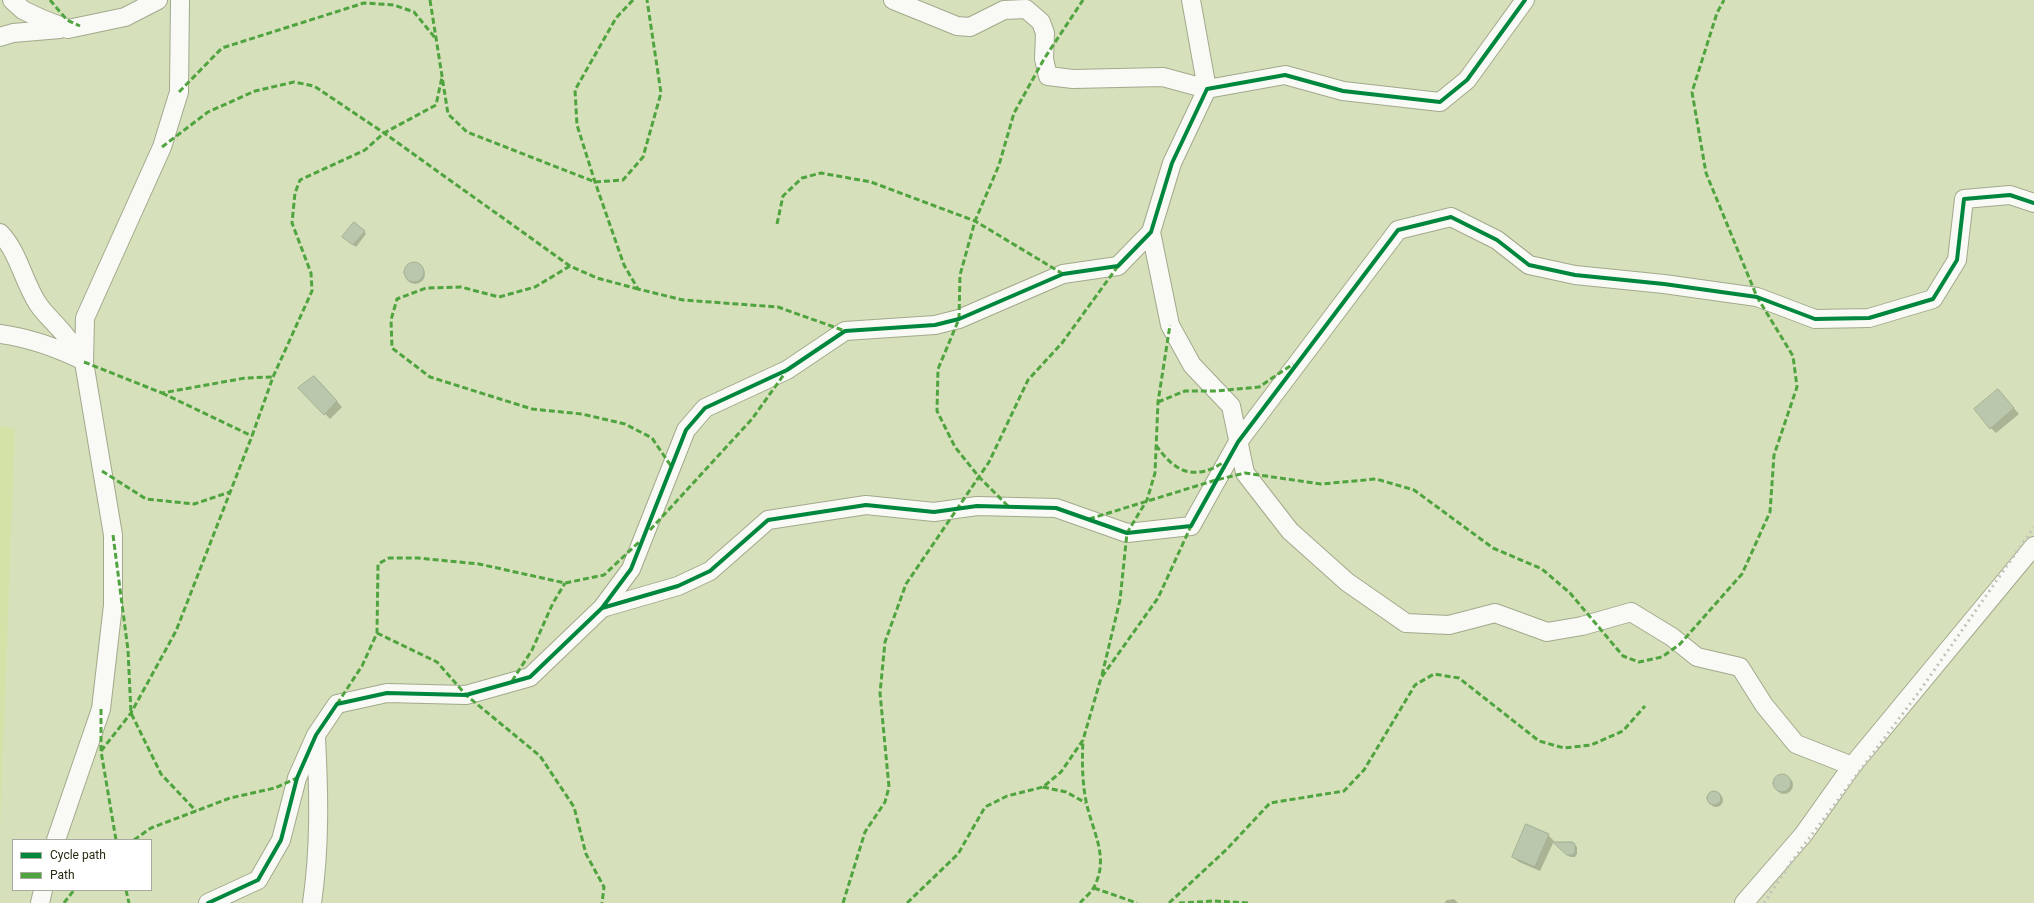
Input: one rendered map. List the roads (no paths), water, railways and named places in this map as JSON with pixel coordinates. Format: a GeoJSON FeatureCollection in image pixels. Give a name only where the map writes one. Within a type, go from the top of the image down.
{"type":"FeatureCollection","features":[{"type":"Feature","properties":{"kind":"street"},"geometry":{"type":"LineString","coordinates":[[12,0],[24,10],[68,29]]}},
{"type":"Feature","properties":{"kind":"street"},"geometry":{"type":"LineString","coordinates":[[0,37],[20,32],[68,29],[125,17],[158,0]]}},
{"type":"Feature","properties":{"kind":"street"},"geometry":{"type":"LineString","coordinates":[[56,839],[101,709],[113,605],[113,535],[84,362],[85,318],[162,147],[179,92],[180,0]]}},
{"type":"Feature","properties":{"kind":"street"},"geometry":{"type":"LineString","coordinates":[[893,0],[957,26],[970,27],[1004,10],[1026,9],[1041,22],[1045,33],[1044,59],[1048,76],[1073,80],[1163,77],[1207,89],[1286,75],[1343,91],[1440,102],[1467,80],[1526,0]]}},
{"type":"Feature","properties":{"kind":"street"},"geometry":{"type":"LineString","coordinates":[[208,903],[258,880],[281,840],[297,778],[316,736],[337,704],[387,693],[466,695],[530,677],[602,608],[631,568],[686,430],[705,408],[788,370],[845,331],[935,325],[959,319],[1063,274],[1118,266],[1151,232],[1172,163],[1207,89],[1191,0]]}},
{"type":"Feature","properties":{"kind":"street"},"geometry":{"type":"LineString","coordinates":[[602,608],[678,586],[710,571],[768,520],[866,505],[934,512],[977,506],[1056,508],[1127,533],[1191,526],[1238,442],[1398,230],[1451,217],[1497,240],[1529,265],[1575,275],[1664,284],[1757,298],[1815,319],[1869,318],[1933,299],[1957,260],[1964,200],[2010,195],[2034,203]]}},
{"type":"Feature","properties":{"kind":"street"},"geometry":{"type":"LineString","coordinates":[[1151,232],[1170,325],[1192,365],[1231,406],[1245,473],[1290,531],[1347,582],[1406,623],[1449,625],[1495,613],[1547,632],[1582,626],[1631,612],[1672,637],[1697,657],[1740,667],[1764,705],[1796,744],[1852,766]]}},
{"type":"Feature","properties":{"kind":"street"},"geometry":{"type":"LineString","coordinates":[[0,233],[15,254],[29,289],[38,304],[47,317],[58,326],[84,362]]}},
{"type":"Feature","properties":{"kind":"street"},"geometry":{"type":"LineString","coordinates":[[0,334],[38,342],[60,349],[84,362]]}},
{"type":"Feature","properties":{"kind":"street"},"geometry":{"type":"LineString","coordinates":[[1744,903],[1802,835],[1852,766],[2034,546]]}},
{"type":"Feature","properties":{"kind":"street"},"geometry":{"type":"LineString","coordinates":[[312,903],[317,870],[320,805],[316,736]]}},
{"type":"Feature","properties":{"kind":"street"},"geometry":{"type":"LineString","coordinates":[[40,903],[43,891]]}},
{"type":"Feature","properties":{"kind":"railway"},"geometry":{"type":"LineString","coordinates":[[1764,903],[1792,861],[1919,692],[2034,527]]}}]}
